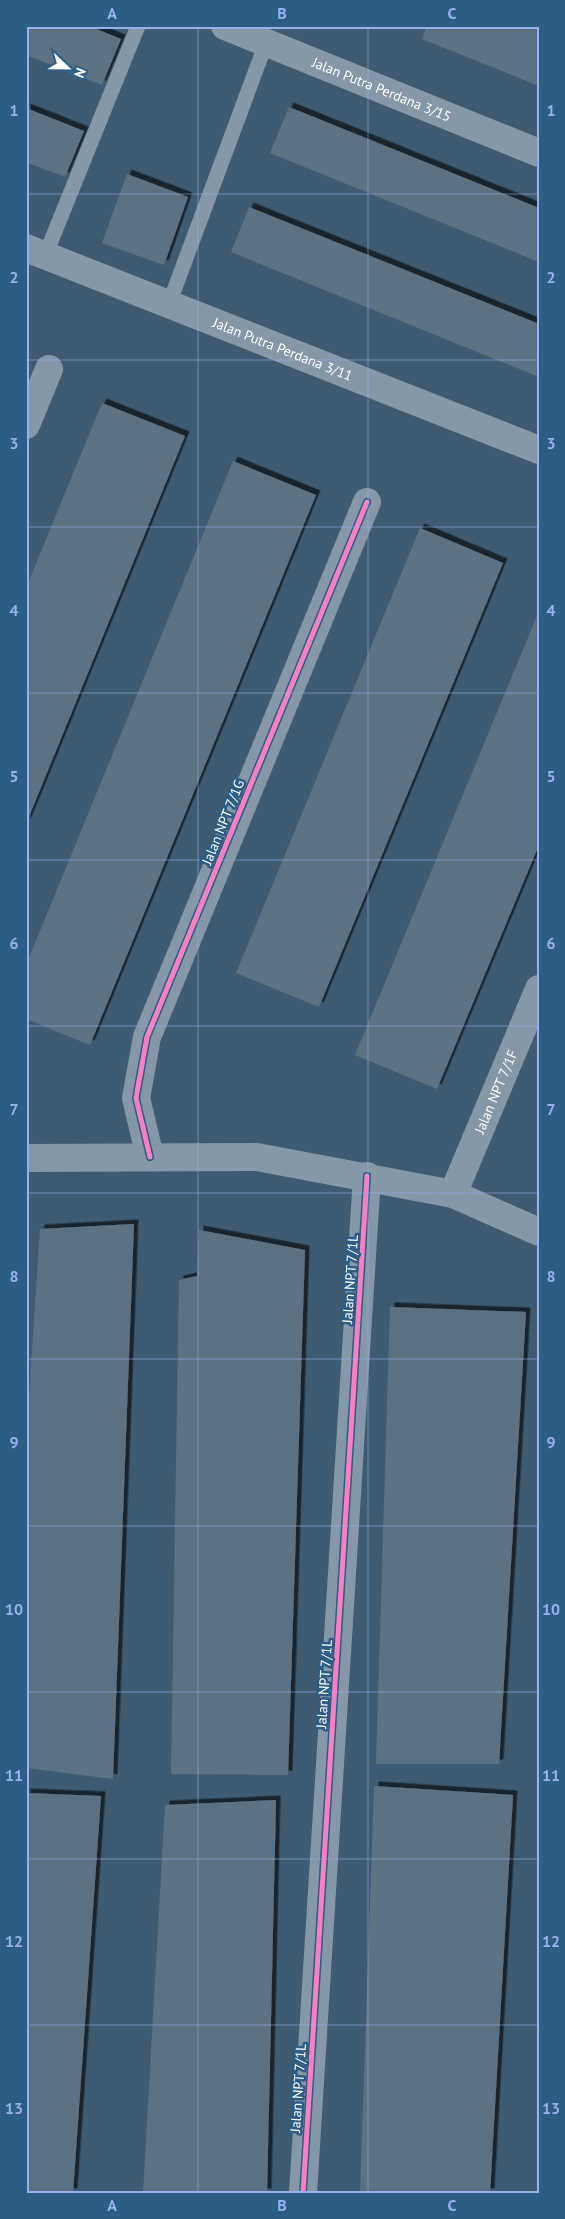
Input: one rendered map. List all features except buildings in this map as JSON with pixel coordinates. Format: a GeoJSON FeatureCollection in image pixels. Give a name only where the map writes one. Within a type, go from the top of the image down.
{"type":"FeatureCollection","features":[{"type":"Feature","properties":{"kind":"street","name":"Jalan Putra Perdana 3/15"},"geometry":{"type":"LineString","coordinates":[[248,32],[539,153]]}},
{"type":"Feature","properties":{"kind":"street","name":"Jalan Putra Perdana 3/11"},"geometry":{"type":"LineString","coordinates":[[36,252],[537,444]]}},
{"type":"Feature","properties":{"kind":"street"},"geometry":{"type":"LineString","coordinates":[[26,425],[49,369]]}},
{"type":"Feature","properties":{"kind":"street","name":"Jalan NPT 7/1G"},"geometry":{"type":"LineString","coordinates":[[150,1157],[136,1098],[147,1037],[367,502]]}},
{"type":"Feature","properties":{"kind":"street","name":"Jalan NPT 7/1F"},"geometry":{"type":"LineString","coordinates":[[453,1194],[539,989]]}},
{"type":"Feature","properties":{"kind":"street"},"geometry":{"type":"LineString","coordinates":[[29,1156],[257,1156],[453,1194],[539,1232]]}},
{"type":"Feature","properties":{"kind":"street","name":"Jalan NPT 7/1L"},"geometry":{"type":"LineString","coordinates":[[303,2193],[367,1176]]}},
{"type":"Feature","properties":{"kind":"lane"},"geometry":{"type":"LineString","coordinates":[[36,252],[138,26]]}},
{"type":"Feature","properties":{"kind":"lane"},"geometry":{"type":"LineString","coordinates":[[169,304],[248,32]]}},
{"type":"Feature","properties":{"kind":"cycle path"},"geometry":{"type":"LineString","coordinates":[[150,1157],[136,1098],[147,1037],[367,502]]}},
{"type":"Feature","properties":{"kind":"cycle path"},"geometry":{"type":"LineString","coordinates":[[303,2193],[367,1176]]}}]}
